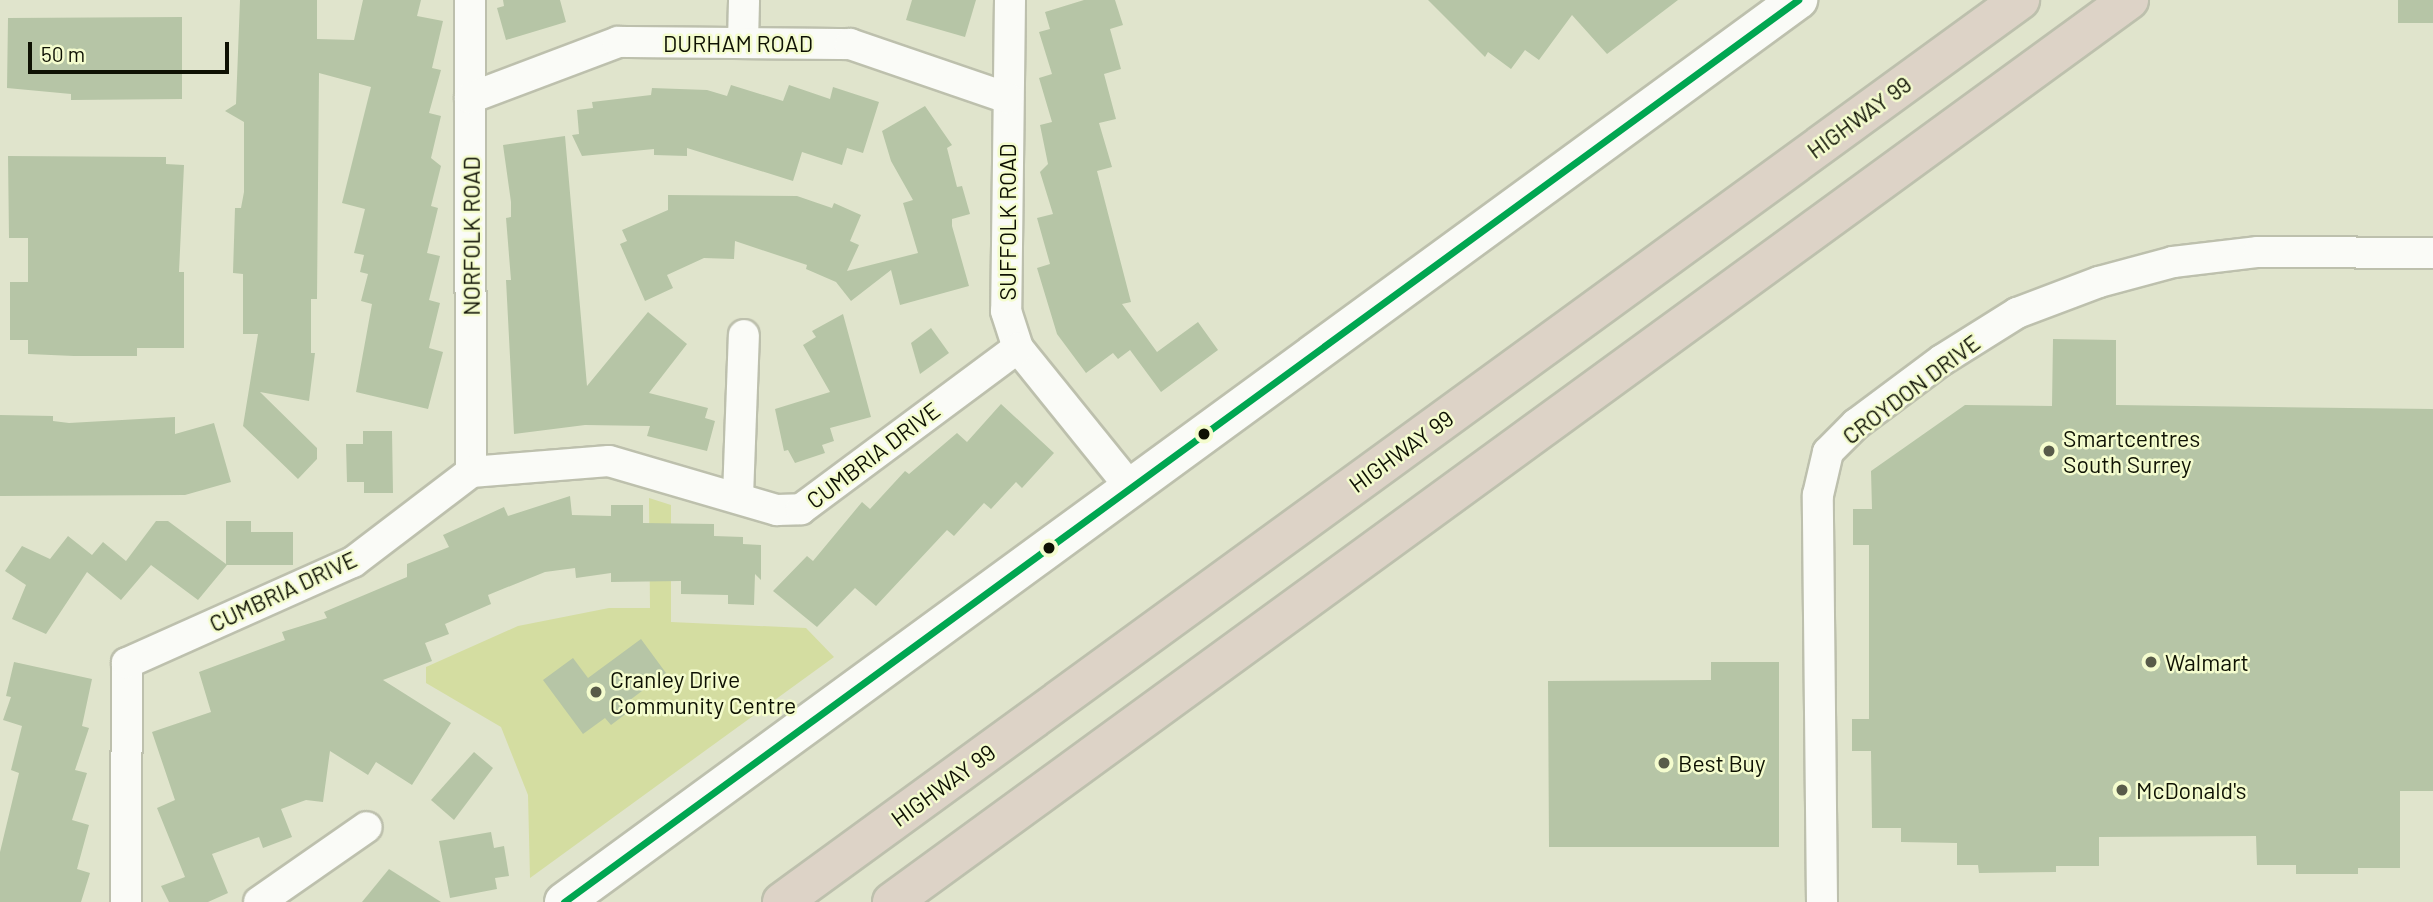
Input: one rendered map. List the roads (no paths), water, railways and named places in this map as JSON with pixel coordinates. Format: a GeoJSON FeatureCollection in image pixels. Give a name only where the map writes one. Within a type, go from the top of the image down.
{"type":"FeatureCollection","features":[{"type":"Feature","properties":{"kind":"highway","name":"HIGHWAY 99"},"geometry":{"type":"LineString","coordinates":[[782,902],[2020,0]]}},
{"type":"Feature","properties":{"kind":"highway"},"geometry":{"type":"LineString","coordinates":[[892,902],[2129,0]]}},
{"type":"Feature","properties":{"kind":"street","name":"NORFOLK ROAD"},"geometry":{"type":"LineString","coordinates":[[470,0],[471,472]]}},
{"type":"Feature","properties":{"kind":"street"},"geometry":{"type":"LineString","coordinates":[[743,42],[744,0]]}},
{"type":"Feature","properties":{"kind":"street","name":"SUFFOLK ROAD"},"geometry":{"type":"LineString","coordinates":[[1010,0],[1006,311],[1018,348],[1130,487]]}},
{"type":"Feature","properties":{"kind":"street"},"geometry":{"type":"LineString","coordinates":[[564,902],[1798,0]]}},
{"type":"Feature","properties":{"kind":"street","name":"DURHAM ROAD"},"geometry":{"type":"LineString","coordinates":[[470,99],[618,42],[850,44],[1008,98]]}},
{"type":"Feature","properties":{"kind":"street","name":"CROYDON DRIVE"},"geometry":{"type":"LineString","coordinates":[[1822,902],[1818,495],[1828,452],[1856,424],[2007,320],[2099,282],[2174,262],[2258,252],[2433,253]]}},
{"type":"Feature","properties":{"kind":"street"},"geometry":{"type":"LineString","coordinates":[[738,496],[744,335]]}},
{"type":"Feature","properties":{"kind":"street","name":"CUMBRIA DRIVE"},"geometry":{"type":"LineString","coordinates":[[126,902],[127,663],[353,562],[471,472],[609,461],[738,496],[777,510],[801,509],[1018,348]]}},
{"type":"Feature","properties":{"kind":"street"},"geometry":{"type":"LineString","coordinates":[[259,902],[367,827]]}},
{"type":"Feature","properties":{"kind":"place","name":"Smartcentres South Surrey"},"geometry":{"type":"Point","coordinates":[2049,451]}},
{"type":"Feature","properties":{"kind":"place","name":"Walmart"},"geometry":{"type":"Point","coordinates":[2151,662]}},
{"type":"Feature","properties":{"kind":"place","name":"Cranley Drive Community Centre"},"geometry":{"type":"Point","coordinates":[596,692]}},
{"type":"Feature","properties":{"kind":"place","name":"Best Buy"},"geometry":{"type":"Point","coordinates":[1664,763]}},
{"type":"Feature","properties":{"kind":"place","name":"McDonald's"},"geometry":{"type":"Point","coordinates":[2122,790]}}]}
